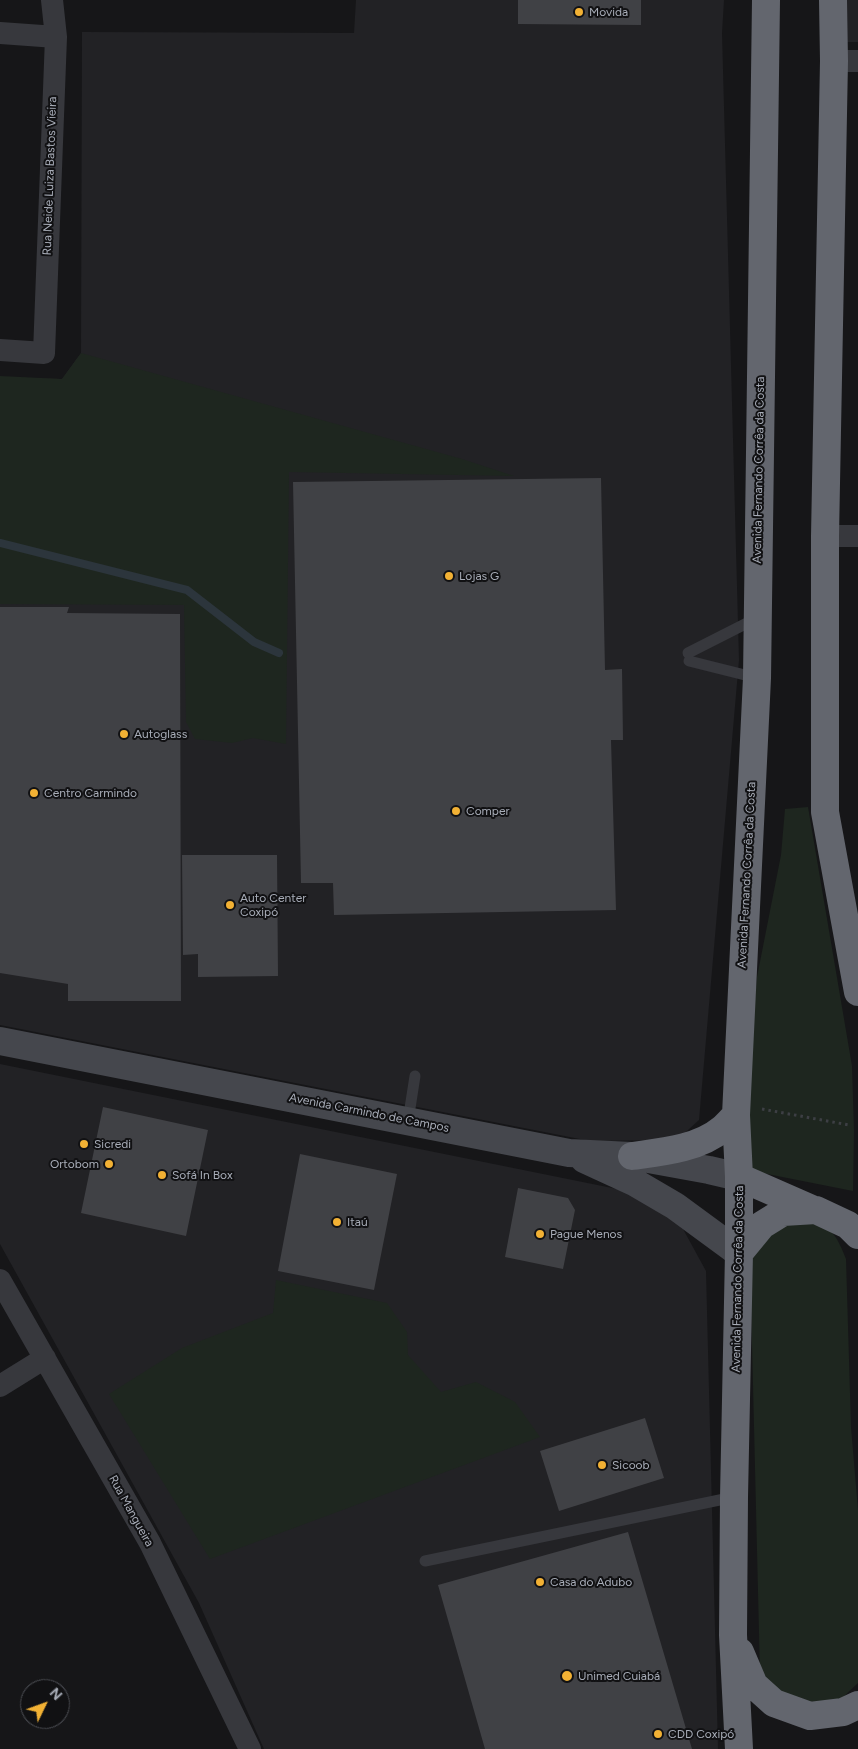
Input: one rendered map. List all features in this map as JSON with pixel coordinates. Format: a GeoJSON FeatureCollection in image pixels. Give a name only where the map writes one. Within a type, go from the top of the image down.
{"type":"FeatureCollection","features":[{"type":"Feature","properties":{"kind":"highway","name":"Avenida Fernando Corrêa da Costa"},"geometry":{"type":"LineString","coordinates":[[739,1749],[733,1635],[734,1497],[739,1178],[749,1112],[766,0]]}},
{"type":"Feature","properties":{"kind":"highway"},"geometry":{"type":"LineString","coordinates":[[833,0],[846,61],[825,536],[824,812],[858,992]]}},
{"type":"Feature","properties":{"kind":"highway"},"geometry":{"type":"LineString","coordinates":[[632,1156],[670,1150],[701,1141],[749,1112]]}},
{"type":"Feature","properties":{"kind":"highway"},"geometry":{"type":"LineString","coordinates":[[739,1178],[848,1225],[858,1235]]}},
{"type":"Feature","properties":{"kind":"highway"},"geometry":{"type":"LineString","coordinates":[[739,1254],[762,1225],[783,1212],[816,1210]]}},
{"type":"Feature","properties":{"kind":"highway"},"geometry":{"type":"LineString","coordinates":[[733,1635],[754,1685],[774,1703],[810,1716],[843,1712],[858,1705]]}},
{"type":"Feature","properties":{"kind":"main road","name":"Avenida Carmindo de Campos"},"geometry":{"type":"LineString","coordinates":[[0,1040],[569,1152],[632,1156],[709,1170],[739,1178]]}},
{"type":"Feature","properties":{"kind":"main road"},"geometry":{"type":"LineString","coordinates":[[569,1152],[634,1182],[667,1201],[739,1254]]}},
{"type":"Feature","properties":{"kind":"street","name":"Rua Neide Luiza Bastos Vieira"},"geometry":{"type":"LineString","coordinates":[[0,350],[44,353],[56,37],[52,0]]}},
{"type":"Feature","properties":{"kind":"street"},"geometry":{"type":"LineString","coordinates":[[0,33],[56,37]]}},
{"type":"Feature","properties":{"kind":"street"},"geometry":{"type":"LineString","coordinates":[[825,536],[858,536]]}},
{"type":"Feature","properties":{"kind":"street","name":"Rua Mangueira"},"geometry":{"type":"LineString","coordinates":[[0,1280],[150,1543],[250,1749]]}},
{"type":"Feature","properties":{"kind":"street"},"geometry":{"type":"LineString","coordinates":[[0,1386],[45,1358]]}},
{"type":"Feature","properties":{"kind":"lane"},"geometry":{"type":"LineString","coordinates":[[757,618],[688,657],[757,678]]}},
{"type":"Feature","properties":{"kind":"lane"},"geometry":{"type":"LineString","coordinates":[[408,1121],[415,1076]]}},
{"type":"Feature","properties":{"kind":"lane"},"geometry":{"type":"LineString","coordinates":[[424,1561],[734,1497]]}},
{"type":"Feature","properties":{"kind":"path"},"geometry":{"type":"LineString","coordinates":[[749,1112],[850,1126]]}},
{"type":"Feature","properties":{"kind":"shaded area"},"geometry":{"type":"Polygon","coordinates":[[[356,0],[724,0],[722,33],[739,660],[699,1120],[677,1140],[590,1141],[0,1025],[0,377],[62,379],[81,353],[82,32],[354,33],[356,0]]]}},
{"type":"Feature","properties":{"kind":"shaded area"},"geometry":{"type":"Polygon","coordinates":[[[846,0],[858,0],[858,42],[847,42],[846,0]]]}},
{"type":"Feature","properties":{"kind":"shaded area"},"geometry":{"type":"Polygon","coordinates":[[[81,353],[462,459],[514,476],[289,472],[286,744],[253,738],[232,743],[195,739],[186,722],[184,605],[0,604],[0,376],[62,379],[81,353]]]}},
{"type":"Feature","properties":{"kind":"shaded area"},"geometry":{"type":"Polygon","coordinates":[[[808,807],[852,1066],[853,1191],[742,1169],[746,1094],[757,977],[781,855],[785,809],[808,807]]]}},
{"type":"Feature","properties":{"kind":"shaded area"},"geometry":{"type":"Polygon","coordinates":[[[0,1064],[622,1190],[653,1207],[683,1229],[706,1271],[718,1749],[264,1749],[199,1603],[0,1244],[0,1064]]]}},
{"type":"Feature","properties":{"kind":"shaded area"},"geometry":{"type":"Polygon","coordinates":[[[794,1220],[815,1224],[828,1229],[837,1240],[846,1259],[851,1427],[858,1510],[858,1683],[838,1702],[791,1703],[760,1674],[750,1261],[764,1233],[794,1220]]]}},
{"type":"Feature","properties":{"kind":"shaded area"},"geometry":{"type":"Polygon","coordinates":[[[276,1280],[387,1303],[407,1332],[408,1355],[441,1392],[476,1382],[515,1402],[540,1437],[210,1559],[109,1394],[182,1348],[273,1313],[276,1280]]]}},
{"type":"Feature","properties":{"kind":"building","name":"Movida"},"geometry":{"type":"Polygon","coordinates":[[[518,0],[641,0],[641,25],[518,24],[518,0]]]}},
{"type":"Feature","properties":{"kind":"building"},"geometry":{"type":"Polygon","coordinates":[[[601,478],[605,670],[622,669],[623,740],[611,740],[616,910],[334,915],[333,883],[301,883],[293,482],[601,478]]]}},
{"type":"Feature","properties":{"kind":"building","name":"Autoglass"},"geometry":{"type":"Polygon","coordinates":[[[0,607],[69,607],[67,613],[180,614],[181,1001],[68,1001],[68,984],[0,973],[0,607]]]}},
{"type":"Feature","properties":{"kind":"building","name":"Auto Center Coxipó"},"geometry":{"type":"Polygon","coordinates":[[[182,855],[277,855],[278,976],[198,977],[198,954],[183,955],[182,855]]]}},
{"type":"Feature","properties":{"kind":"building","name":"Sofá In Box"},"geometry":{"type":"Polygon","coordinates":[[[103,1107],[208,1130],[186,1236],[81,1213],[103,1107]]]}},
{"type":"Feature","properties":{"kind":"building","name":"Itaú"},"geometry":{"type":"Polygon","coordinates":[[[300,1154],[397,1174],[374,1290],[278,1271],[300,1154]]]}},
{"type":"Feature","properties":{"kind":"building","name":"Pague Menos"},"geometry":{"type":"Polygon","coordinates":[[[518,1188],[568,1198],[575,1210],[563,1269],[505,1257],[518,1188]]]}},
{"type":"Feature","properties":{"kind":"building","name":"Sicoob"},"geometry":{"type":"Polygon","coordinates":[[[645,1418],[664,1478],[559,1511],[540,1451],[645,1418]]]}},
{"type":"Feature","properties":{"kind":"building","name":"Unimed Cuiabá"},"geometry":{"type":"Polygon","coordinates":[[[628,1532],[692,1749],[485,1749],[438,1585],[628,1532]]]}},
{"type":"Feature","properties":{"kind":"waterway"},"geometry":{"type":"LineString","coordinates":[[0,543],[187,590],[254,642],[279,653]]}},
{"type":"Feature","properties":{"kind":"place","name":"Movida"},"geometry":{"type":"Point","coordinates":[579,12]}},
{"type":"Feature","properties":{"kind":"place","name":"Lojas G"},"geometry":{"type":"Point","coordinates":[449,576]}},
{"type":"Feature","properties":{"kind":"place","name":"Autoglass"},"geometry":{"type":"Point","coordinates":[124,734]}},
{"type":"Feature","properties":{"kind":"place","name":"Centro Carmindo"},"geometry":{"type":"Point","coordinates":[34,793]}},
{"type":"Feature","properties":{"kind":"place","name":"Comper"},"geometry":{"type":"Point","coordinates":[456,811]}},
{"type":"Feature","properties":{"kind":"place","name":"Auto Center Coxipó"},"geometry":{"type":"Point","coordinates":[230,905]}},
{"type":"Feature","properties":{"kind":"place","name":"Sicredi"},"geometry":{"type":"Point","coordinates":[84,1144]}},
{"type":"Feature","properties":{"kind":"place","name":"Ortobom"},"geometry":{"type":"Point","coordinates":[109,1164]}},
{"type":"Feature","properties":{"kind":"place","name":"Sofá In Box"},"geometry":{"type":"Point","coordinates":[162,1175]}},
{"type":"Feature","properties":{"kind":"place","name":"Itaú"},"geometry":{"type":"Point","coordinates":[337,1222]}},
{"type":"Feature","properties":{"kind":"place","name":"Pague Menos"},"geometry":{"type":"Point","coordinates":[540,1234]}},
{"type":"Feature","properties":{"kind":"place","name":"Sicoob"},"geometry":{"type":"Point","coordinates":[602,1465]}},
{"type":"Feature","properties":{"kind":"place","name":"Casa do Adubo"},"geometry":{"type":"Point","coordinates":[540,1582]}},
{"type":"Feature","properties":{"kind":"place","name":"Unimed Cuiabá"},"geometry":{"type":"Point","coordinates":[567,1676]}},
{"type":"Feature","properties":{"kind":"place","name":"CDD Coxipó"},"geometry":{"type":"Point","coordinates":[658,1734]}}]}
